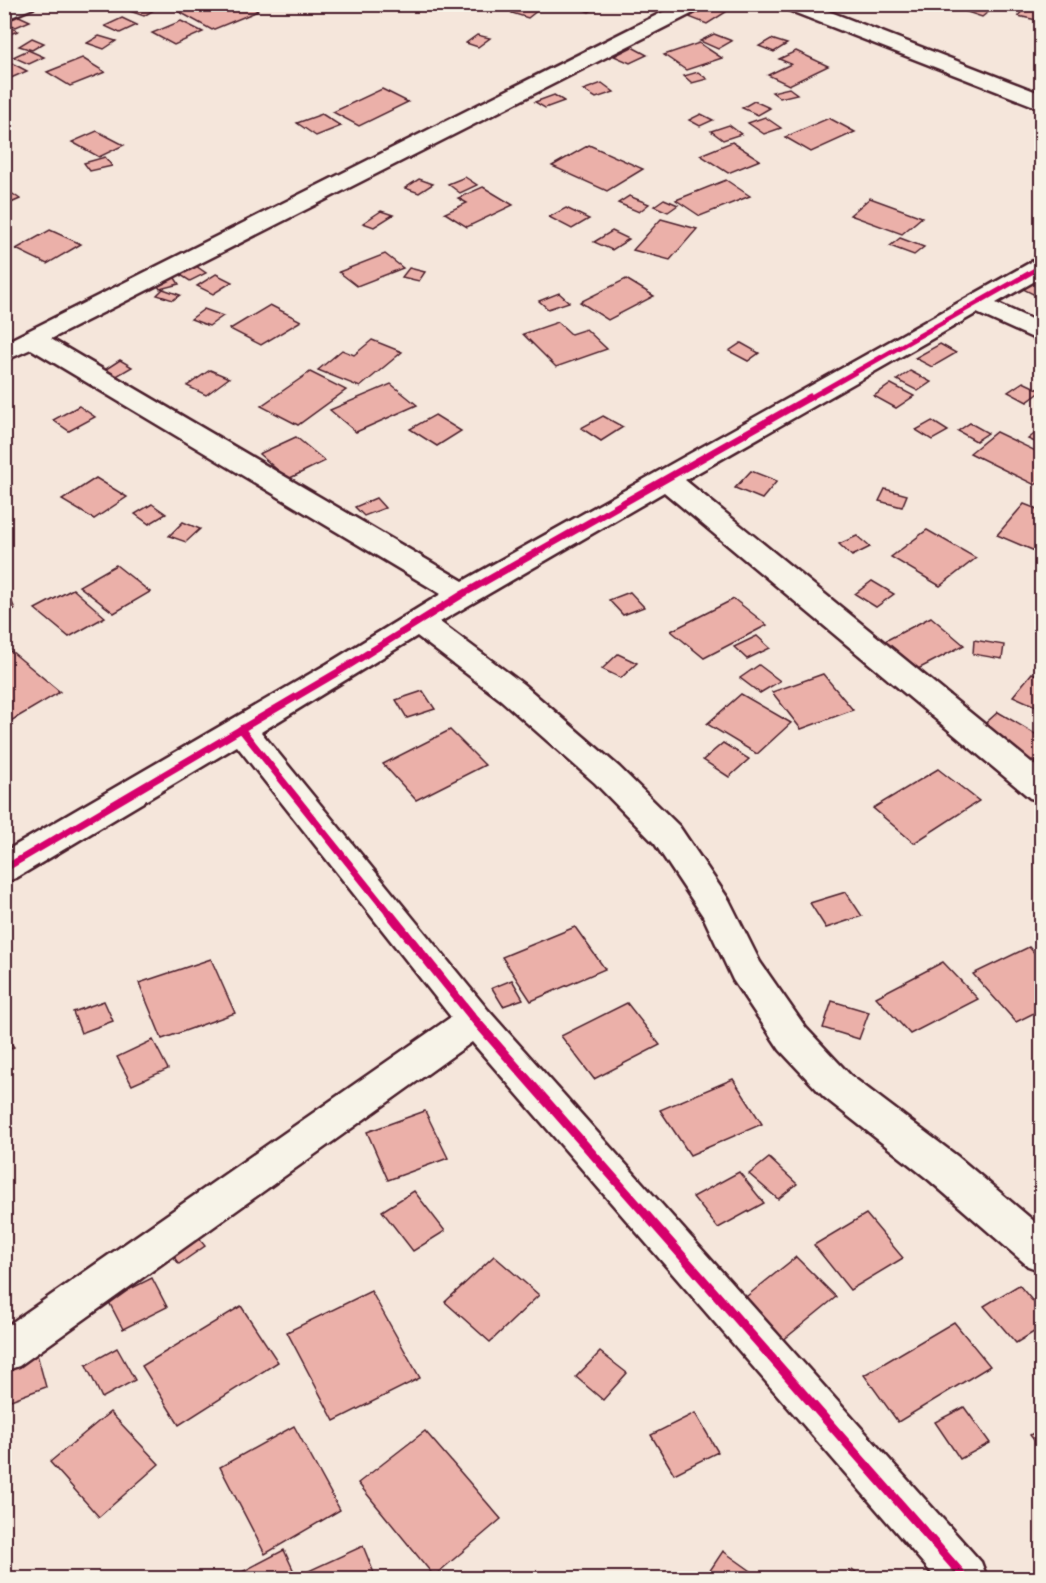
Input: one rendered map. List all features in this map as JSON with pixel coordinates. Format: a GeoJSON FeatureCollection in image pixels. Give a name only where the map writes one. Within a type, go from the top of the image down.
{"type":"FeatureCollection","features":[{"type":"Feature","properties":{"kind":"street"},"geometry":{"type":"LineString","coordinates":[[4,14],[26,4]]}},
{"type":"Feature","properties":{"kind":"street"},"geometry":{"type":"LineString","coordinates":[[4,353],[696,4]]}},
{"type":"Feature","properties":{"kind":"street"},"geometry":{"type":"LineString","coordinates":[[790,4],[1041,102]]}},
{"type":"Feature","properties":{"kind":"street"},"geometry":{"type":"LineString","coordinates":[[4,869],[420,622],[463,594],[1041,266]]}},
{"type":"Feature","properties":{"kind":"street"},"geometry":{"type":"LineString","coordinates":[[976,303],[1041,334]]}},
{"type":"Feature","properties":{"kind":"street"},"geometry":{"type":"LineString","coordinates":[[32,339],[463,594]]}},
{"type":"Feature","properties":{"kind":"street"},"geometry":{"type":"LineString","coordinates":[[666,479],[1041,789]]}},
{"type":"Feature","properties":{"kind":"street"},"geometry":{"type":"LineString","coordinates":[[420,622],[512,692],[607,775],[667,835],[717,910],[746,970],[793,1039],[837,1086],[943,1168],[1041,1253]]}},
{"type":"Feature","properties":{"kind":"street"},"geometry":{"type":"LineString","coordinates":[[241,729],[475,1020],[965,1578]]}},
{"type":"Feature","properties":{"kind":"street"},"geometry":{"type":"LineString","coordinates":[[4,1352],[475,1020]]}},
{"type":"Feature","properties":{"kind":"building"},"geometry":{"type":"Polygon","coordinates":[[[141,4],[162,5],[144,16],[130,11],[141,4]]]}},
{"type":"Feature","properties":{"kind":"building"},"geometry":{"type":"Polygon","coordinates":[[[190,4],[247,4],[258,11],[212,30],[176,10],[190,4]]]}},
{"type":"Feature","properties":{"kind":"building"},"geometry":{"type":"Polygon","coordinates":[[[570,4],[604,4],[589,12],[570,4]]]}},
{"type":"Feature","properties":{"kind":"building"},"geometry":{"type":"Polygon","coordinates":[[[956,4],[998,4],[982,17],[952,7],[956,4]]]}},
{"type":"Feature","properties":{"kind":"building"},"geometry":{"type":"Polygon","coordinates":[[[522,5],[538,10],[528,18],[512,13],[522,5]]]}},
{"type":"Feature","properties":{"kind":"building"},"geometry":{"type":"Polygon","coordinates":[[[1027,5],[1042,9],[1041,21],[1018,16],[1027,5]]]}},
{"type":"Feature","properties":{"kind":"building"},"geometry":{"type":"Polygon","coordinates":[[[709,6],[726,12],[707,24],[689,17],[709,6]]]}},
{"type":"Feature","properties":{"kind":"building"},"geometry":{"type":"Polygon","coordinates":[[[19,16],[30,21],[16,27],[5,22],[19,16]]]}},
{"type":"Feature","properties":{"kind":"building"},"geometry":{"type":"Polygon","coordinates":[[[122,18],[137,25],[120,33],[105,26],[122,18]]]}},
{"type":"Feature","properties":{"kind":"building"},"geometry":{"type":"Polygon","coordinates":[[[181,21],[203,32],[174,45],[152,33],[181,21]]]}},
{"type":"Feature","properties":{"kind":"building"},"geometry":{"type":"Polygon","coordinates":[[[8,25],[18,31],[4,36],[4,26],[8,25]]]}},
{"type":"Feature","properties":{"kind":"building"},"geometry":{"type":"Polygon","coordinates":[[[714,34],[732,41],[718,49],[700,41],[714,34]]]}},
{"type":"Feature","properties":{"kind":"building"},"geometry":{"type":"Polygon","coordinates":[[[477,35],[490,38],[478,47],[466,43],[477,35]]]}},
{"type":"Feature","properties":{"kind":"building"},"geometry":{"type":"Polygon","coordinates":[[[99,36],[116,41],[104,49],[87,43],[99,36]]]}},
{"type":"Feature","properties":{"kind":"building"},"geometry":{"type":"Polygon","coordinates":[[[32,38],[44,43],[32,50],[19,46],[32,38]]]}},
{"type":"Feature","properties":{"kind":"building"},"geometry":{"type":"Polygon","coordinates":[[[771,39],[787,44],[774,52],[759,46],[771,39]]]}},
{"type":"Feature","properties":{"kind":"building"},"geometry":{"type":"Polygon","coordinates":[[[699,43],[722,58],[686,70],[664,55],[699,43]]]}},
{"type":"Feature","properties":{"kind":"building"},"geometry":{"type":"Polygon","coordinates":[[[632,47],[647,55],[630,63],[614,56],[632,47]]]}},
{"type":"Feature","properties":{"kind":"building"},"geometry":{"type":"Polygon","coordinates":[[[28,50],[44,57],[29,64],[13,57],[28,50]]]}},
{"type":"Feature","properties":{"kind":"building"},"geometry":{"type":"Polygon","coordinates":[[[796,51],[828,66],[789,85],[768,75],[791,64],[779,59],[796,51]]]}},
{"type":"Feature","properties":{"kind":"building"},"geometry":{"type":"Polygon","coordinates":[[[82,58],[105,72],[70,86],[47,72],[82,58]]]}},
{"type":"Feature","properties":{"kind":"building"},"geometry":{"type":"Polygon","coordinates":[[[4,59],[27,71],[4,81],[4,59]]]}},
{"type":"Feature","properties":{"kind":"building"},"geometry":{"type":"Polygon","coordinates":[[[698,72],[707,79],[692,83],[684,76],[698,72]]]}},
{"type":"Feature","properties":{"kind":"building"},"geometry":{"type":"Polygon","coordinates":[[[602,83],[614,92],[596,98],[583,90],[602,83]]]}},
{"type":"Feature","properties":{"kind":"building"},"geometry":{"type":"Polygon","coordinates":[[[789,88],[797,94],[780,98],[772,92],[789,88]]]}},
{"type":"Feature","properties":{"kind":"building"},"geometry":{"type":"Polygon","coordinates":[[[382,89],[408,102],[359,126],[333,112],[382,89]]]}},
{"type":"Feature","properties":{"kind":"building"},"geometry":{"type":"Polygon","coordinates":[[[554,95],[564,101],[545,108],[535,102],[554,95]]]}},
{"type":"Feature","properties":{"kind":"building"},"geometry":{"type":"Polygon","coordinates":[[[754,101],[770,108],[758,115],[742,108],[754,101]]]}},
{"type":"Feature","properties":{"kind":"building"},"geometry":{"type":"Polygon","coordinates":[[[322,114],[341,126],[316,136],[297,123],[322,114]]]}},
{"type":"Feature","properties":{"kind":"building"},"geometry":{"type":"Polygon","coordinates":[[[701,114],[713,120],[700,126],[689,120],[701,114]]]}},
{"type":"Feature","properties":{"kind":"building"},"geometry":{"type":"Polygon","coordinates":[[[765,117],[781,128],[764,134],[748,123],[765,117]]]}},
{"type":"Feature","properties":{"kind":"building"},"geometry":{"type":"Polygon","coordinates":[[[829,118],[855,132],[811,152],[785,137],[829,118]]]}},
{"type":"Feature","properties":{"kind":"building"},"geometry":{"type":"Polygon","coordinates":[[[729,125],[741,134],[723,140],[711,131],[729,125]]]}},
{"type":"Feature","properties":{"kind":"building"},"geometry":{"type":"Polygon","coordinates":[[[97,131],[124,145],[99,157],[72,142],[97,131]]]}},
{"type":"Feature","properties":{"kind":"building"},"geometry":{"type":"Polygon","coordinates":[[[732,142],[760,160],[728,173],[700,155],[732,142]]]}},
{"type":"Feature","properties":{"kind":"building"},"geometry":{"type":"Polygon","coordinates":[[[589,145],[643,169],[607,191],[552,166],[589,145]]]}},
{"type":"Feature","properties":{"kind":"building"},"geometry":{"type":"Polygon","coordinates":[[[105,157],[112,166],[90,171],[84,163],[105,157]]]}},
{"type":"Feature","properties":{"kind":"building"},"geometry":{"type":"Polygon","coordinates":[[[465,177],[477,185],[460,193],[448,184],[465,177]]]}},
{"type":"Feature","properties":{"kind":"building"},"geometry":{"type":"Polygon","coordinates":[[[419,179],[433,184],[419,193],[405,188],[419,179]]]}},
{"type":"Feature","properties":{"kind":"building"},"geometry":{"type":"Polygon","coordinates":[[[726,180],[750,196],[700,216],[676,200],[726,180]]]}},
{"type":"Feature","properties":{"kind":"building"},"geometry":{"type":"Polygon","coordinates":[[[483,187],[513,205],[467,227],[445,213],[467,203],[458,198],[483,187]]]}},
{"type":"Feature","properties":{"kind":"building"},"geometry":{"type":"Polygon","coordinates":[[[7,190],[20,199],[4,206],[4,191],[7,190]]]}},
{"type":"Feature","properties":{"kind":"building"},"geometry":{"type":"Polygon","coordinates":[[[629,196],[649,204],[639,212],[618,203],[629,196]]]}},
{"type":"Feature","properties":{"kind":"building"},"geometry":{"type":"Polygon","coordinates":[[[870,198],[922,217],[902,234],[850,215],[870,198]]]}},
{"type":"Feature","properties":{"kind":"building"},"geometry":{"type":"Polygon","coordinates":[[[664,199],[678,205],[668,212],[654,206],[664,199]]]}},
{"type":"Feature","properties":{"kind":"building"},"geometry":{"type":"Polygon","coordinates":[[[566,208],[589,219],[572,229],[549,217],[566,208]]]}},
{"type":"Feature","properties":{"kind":"building"},"geometry":{"type":"Polygon","coordinates":[[[381,211],[393,215],[374,227],[363,223],[381,211]]]}},
{"type":"Feature","properties":{"kind":"building"},"geometry":{"type":"Polygon","coordinates":[[[661,219],[697,229],[670,260],[633,250],[661,219]]]}},
{"type":"Feature","properties":{"kind":"building"},"geometry":{"type":"Polygon","coordinates":[[[50,230],[81,244],[47,264],[16,249],[50,230]]]}},
{"type":"Feature","properties":{"kind":"building"},"geometry":{"type":"Polygon","coordinates":[[[612,231],[629,239],[612,250],[594,242],[612,231]]]}},
{"type":"Feature","properties":{"kind":"building"},"geometry":{"type":"Polygon","coordinates":[[[900,238],[924,247],[914,255],[890,246],[900,238]]]}},
{"type":"Feature","properties":{"kind":"building"},"geometry":{"type":"Polygon","coordinates":[[[385,254],[403,268],[357,286],[339,272],[385,254]]]}},
{"type":"Feature","properties":{"kind":"building"},"geometry":{"type":"Polygon","coordinates":[[[193,264],[206,273],[190,281],[176,272],[193,264]]]}},
{"type":"Feature","properties":{"kind":"building"},"geometry":{"type":"Polygon","coordinates":[[[409,268],[425,272],[419,281],[402,277],[409,268]]]}},
{"type":"Feature","properties":{"kind":"building"},"geometry":{"type":"Polygon","coordinates":[[[216,274],[232,282],[213,294],[197,286],[216,274]]]}},
{"type":"Feature","properties":{"kind":"building"},"geometry":{"type":"Polygon","coordinates":[[[173,275],[179,284],[160,289],[154,280],[173,275]]]}},
{"type":"Feature","properties":{"kind":"building"},"geometry":{"type":"Polygon","coordinates":[[[1038,277],[1042,278],[1042,295],[1039,297],[1021,288],[1038,277]]]}},
{"type":"Feature","properties":{"kind":"building"},"geometry":{"type":"Polygon","coordinates":[[[626,279],[654,296],[608,320],[580,302],[626,279]]]}},
{"type":"Feature","properties":{"kind":"building"},"geometry":{"type":"Polygon","coordinates":[[[163,289],[180,295],[173,300],[157,295],[163,289]]]}},
{"type":"Feature","properties":{"kind":"building"},"geometry":{"type":"Polygon","coordinates":[[[559,293],[569,302],[548,309],[539,301],[559,293]]]}},
{"type":"Feature","properties":{"kind":"building"},"geometry":{"type":"Polygon","coordinates":[[[270,305],[301,321],[261,345],[230,329],[270,305]]]}},
{"type":"Feature","properties":{"kind":"building"},"geometry":{"type":"Polygon","coordinates":[[[204,309],[223,316],[209,326],[191,319],[204,309]]]}},
{"type":"Feature","properties":{"kind":"building"},"geometry":{"type":"Polygon","coordinates":[[[558,322],[571,334],[586,329],[607,349],[556,367],[523,334],[558,322]]]}},
{"type":"Feature","properties":{"kind":"building"},"geometry":{"type":"Polygon","coordinates":[[[372,340],[402,352],[360,387],[318,370],[342,350],[354,355],[372,340]]]}},
{"type":"Feature","properties":{"kind":"building"},"geometry":{"type":"Polygon","coordinates":[[[741,343],[759,353],[748,361],[729,351],[741,343]]]}},
{"type":"Feature","properties":{"kind":"building"},"geometry":{"type":"Polygon","coordinates":[[[940,344],[956,353],[932,367],[915,358],[940,344]]]}},
{"type":"Feature","properties":{"kind":"building"},"geometry":{"type":"Polygon","coordinates":[[[120,360],[132,367],[115,377],[103,371],[120,360]]]}},
{"type":"Feature","properties":{"kind":"building"},"geometry":{"type":"Polygon","coordinates":[[[210,370],[229,378],[206,395],[187,386],[210,370]]]}},
{"type":"Feature","properties":{"kind":"building"},"geometry":{"type":"Polygon","coordinates":[[[910,371],[931,382],[918,391],[897,380],[910,371]]]}},
{"type":"Feature","properties":{"kind":"building"},"geometry":{"type":"Polygon","coordinates":[[[310,372],[346,390],[298,425],[261,406],[310,372]]]}},
{"type":"Feature","properties":{"kind":"building"},"geometry":{"type":"Polygon","coordinates":[[[1023,382],[1042,391],[1027,402],[1008,392],[1023,382]]]}},
{"type":"Feature","properties":{"kind":"building"},"geometry":{"type":"Polygon","coordinates":[[[391,384],[417,405],[356,432],[330,410],[391,384]]]}},
{"type":"Feature","properties":{"kind":"building"},"geometry":{"type":"Polygon","coordinates":[[[891,384],[914,396],[896,408],[874,396],[891,384]]]}},
{"type":"Feature","properties":{"kind":"building"},"geometry":{"type":"Polygon","coordinates":[[[79,406],[95,417],[69,431],[53,420],[79,406]]]}},
{"type":"Feature","properties":{"kind":"building"},"geometry":{"type":"Polygon","coordinates":[[[435,415],[461,431],[437,446],[410,429],[435,415]]]}},
{"type":"Feature","properties":{"kind":"building"},"geometry":{"type":"Polygon","coordinates":[[[603,416],[623,427],[601,441],[581,428],[603,416]]]}},
{"type":"Feature","properties":{"kind":"building"},"geometry":{"type":"Polygon","coordinates":[[[932,421],[948,431],[932,440],[916,430],[932,421]]]}},
{"type":"Feature","properties":{"kind":"building"},"geometry":{"type":"Polygon","coordinates":[[[970,423],[988,433],[976,441],[958,431],[970,423]]]}},
{"type":"Feature","properties":{"kind":"building"},"geometry":{"type":"Polygon","coordinates":[[[1042,428],[1042,445],[1028,439],[1042,428]]]}},
{"type":"Feature","properties":{"kind":"building"},"geometry":{"type":"Polygon","coordinates":[[[996,432],[1042,454],[1042,480],[1035,485],[970,453],[996,432]]]}},
{"type":"Feature","properties":{"kind":"building"},"geometry":{"type":"Polygon","coordinates":[[[296,437],[325,461],[288,479],[259,454],[296,437]]]}},
{"type":"Feature","properties":{"kind":"building"},"geometry":{"type":"Polygon","coordinates":[[[751,471],[777,481],[762,499],[735,488],[751,471]]]}},
{"type":"Feature","properties":{"kind":"building"},"geometry":{"type":"Polygon","coordinates":[[[96,478],[127,497],[94,519],[62,500],[96,478]]]}},
{"type":"Feature","properties":{"kind":"building"},"geometry":{"type":"Polygon","coordinates":[[[885,489],[907,495],[902,507],[879,501],[885,489]]]}},
{"type":"Feature","properties":{"kind":"building"},"geometry":{"type":"Polygon","coordinates":[[[376,498],[385,508],[364,516],[355,507],[376,498]]]}},
{"type":"Feature","properties":{"kind":"building"},"geometry":{"type":"Polygon","coordinates":[[[152,504],[166,514],[149,524],[135,514],[152,504]]]}},
{"type":"Feature","properties":{"kind":"building"},"geometry":{"type":"Polygon","coordinates":[[[1024,504],[1042,511],[1042,554],[997,535],[1024,504]]]}},
{"type":"Feature","properties":{"kind":"building"},"geometry":{"type":"Polygon","coordinates":[[[183,522],[200,529],[186,542],[169,536],[183,522]]]}},
{"type":"Feature","properties":{"kind":"building"},"geometry":{"type":"Polygon","coordinates":[[[927,530],[976,558],[940,586],[891,557],[927,530]]]}},
{"type":"Feature","properties":{"kind":"building"},"geometry":{"type":"Polygon","coordinates":[[[857,536],[870,547],[852,556],[839,544],[857,536]]]}},
{"type":"Feature","properties":{"kind":"building"},"geometry":{"type":"Polygon","coordinates":[[[116,565],[150,592],[114,613],[79,586],[116,565]]]}},
{"type":"Feature","properties":{"kind":"building"},"geometry":{"type":"Polygon","coordinates":[[[872,581],[894,594],[876,607],[855,594],[872,581]]]}},
{"type":"Feature","properties":{"kind":"building"},"geometry":{"type":"Polygon","coordinates":[[[73,589],[105,617],[69,637],[35,609],[73,589]]]}},
{"type":"Feature","properties":{"kind":"building"},"geometry":{"type":"Polygon","coordinates":[[[630,592],[644,607],[623,615],[609,600],[630,592]]]}},
{"type":"Feature","properties":{"kind":"building"},"geometry":{"type":"Polygon","coordinates":[[[10,598],[15,609],[4,612],[4,600],[10,598]]]}},
{"type":"Feature","properties":{"kind":"building"},"geometry":{"type":"Polygon","coordinates":[[[734,599],[767,625],[704,658],[671,631],[734,599]]]}},
{"type":"Feature","properties":{"kind":"building"},"geometry":{"type":"Polygon","coordinates":[[[931,617],[964,645],[918,669],[885,641],[931,617]]]}},
{"type":"Feature","properties":{"kind":"building"},"geometry":{"type":"Polygon","coordinates":[[[757,636],[770,648],[747,659],[734,647],[757,636]]]}},
{"type":"Feature","properties":{"kind":"building"},"geometry":{"type":"Polygon","coordinates":[[[974,640],[1004,645],[1002,659],[973,654],[974,640]]]}},
{"type":"Feature","properties":{"kind":"building"},"geometry":{"type":"Polygon","coordinates":[[[11,651],[60,692],[9,722],[4,718],[4,655],[11,651]]]}},
{"type":"Feature","properties":{"kind":"building"},"geometry":{"type":"Polygon","coordinates":[[[618,654],[637,663],[621,678],[602,669],[618,654]]]}},
{"type":"Feature","properties":{"kind":"building"},"geometry":{"type":"Polygon","coordinates":[[[759,665],[780,681],[760,693],[740,678],[759,665]]]}},
{"type":"Feature","properties":{"kind":"building"},"geometry":{"type":"Polygon","coordinates":[[[1032,673],[1042,677],[1042,709],[1013,696],[1032,673]]]}},
{"type":"Feature","properties":{"kind":"building"},"geometry":{"type":"Polygon","coordinates":[[[823,674],[853,710],[801,729],[772,692],[823,674]]]}},
{"type":"Feature","properties":{"kind":"building"},"geometry":{"type":"Polygon","coordinates":[[[423,691],[435,709],[407,718],[396,700],[423,691]]]}},
{"type":"Feature","properties":{"kind":"building"},"geometry":{"type":"Polygon","coordinates":[[[741,694],[791,723],[757,754],[707,724],[741,694]]]}},
{"type":"Feature","properties":{"kind":"building"},"geometry":{"type":"Polygon","coordinates":[[[998,712],[1042,738],[1042,755],[1031,764],[977,731],[998,712]]]}},
{"type":"Feature","properties":{"kind":"building"},"geometry":{"type":"Polygon","coordinates":[[[450,730],[485,765],[416,800],[383,764],[450,730]]]}},
{"type":"Feature","properties":{"kind":"building"},"geometry":{"type":"Polygon","coordinates":[[[723,743],[749,759],[729,777],[703,760],[723,743]]]}},
{"type":"Feature","properties":{"kind":"building"},"geometry":{"type":"Polygon","coordinates":[[[938,769],[979,801],[914,843],[873,808],[938,769]]]}},
{"type":"Feature","properties":{"kind":"building"},"geometry":{"type":"Polygon","coordinates":[[[846,892],[862,916],[826,928],[810,903],[846,892]]]}},
{"type":"Feature","properties":{"kind":"building"},"geometry":{"type":"Polygon","coordinates":[[[575,927],[605,969],[531,1001],[502,957],[575,927]]]}},
{"type":"Feature","properties":{"kind":"building"},"geometry":{"type":"Polygon","coordinates":[[[1029,947],[1042,961],[1042,1009],[1016,1022],[973,974],[1029,947]]]}},
{"type":"Feature","properties":{"kind":"building"},"geometry":{"type":"Polygon","coordinates":[[[211,959],[235,1013],[162,1039],[139,983],[211,959]]]}},
{"type":"Feature","properties":{"kind":"building"},"geometry":{"type":"Polygon","coordinates":[[[943,962],[978,999],[910,1034],[876,997],[943,962]]]}},
{"type":"Feature","properties":{"kind":"building"},"geometry":{"type":"Polygon","coordinates":[[[512,980],[523,999],[503,1006],[492,988],[512,980]]]}},
{"type":"Feature","properties":{"kind":"building"},"geometry":{"type":"Polygon","coordinates":[[[104,1001],[113,1021],[81,1033],[73,1012],[104,1001]]]}},
{"type":"Feature","properties":{"kind":"building"},"geometry":{"type":"Polygon","coordinates":[[[832,1001],[869,1012],[859,1039],[823,1028],[832,1001]]]}},
{"type":"Feature","properties":{"kind":"building"},"geometry":{"type":"Polygon","coordinates":[[[627,1003],[660,1045],[594,1079],[561,1036],[627,1003]]]}},
{"type":"Feature","properties":{"kind":"building"},"geometry":{"type":"Polygon","coordinates":[[[4,1035],[14,1047],[4,1053],[4,1035]]]}},
{"type":"Feature","properties":{"kind":"building"},"geometry":{"type":"Polygon","coordinates":[[[153,1040],[168,1069],[132,1085],[117,1057],[153,1040]]]}},
{"type":"Feature","properties":{"kind":"building"},"geometry":{"type":"Polygon","coordinates":[[[733,1079],[762,1124],[690,1155],[660,1110],[733,1079]]]}},
{"type":"Feature","properties":{"kind":"building"},"geometry":{"type":"Polygon","coordinates":[[[425,1111],[448,1158],[388,1180],[367,1132],[425,1111]]]}},
{"type":"Feature","properties":{"kind":"building"},"geometry":{"type":"Polygon","coordinates":[[[769,1158],[797,1184],[778,1199],[749,1174],[769,1158]]]}},
{"type":"Feature","properties":{"kind":"building"},"geometry":{"type":"Polygon","coordinates":[[[739,1172],[764,1203],[718,1228],[693,1197],[739,1172]]]}},
{"type":"Feature","properties":{"kind":"building"},"geometry":{"type":"Polygon","coordinates":[[[414,1191],[445,1231],[413,1251],[382,1211],[414,1191]]]}},
{"type":"Feature","properties":{"kind":"building"},"geometry":{"type":"Polygon","coordinates":[[[866,1214],[903,1258],[850,1290],[814,1245],[866,1214]]]}},
{"type":"Feature","properties":{"kind":"building"},"geometry":{"type":"Polygon","coordinates":[[[192,1230],[205,1246],[179,1264],[166,1247],[192,1230]]]}},
{"type":"Feature","properties":{"kind":"building"},"geometry":{"type":"Polygon","coordinates":[[[494,1256],[539,1295],[490,1342],[445,1302],[494,1256]]]}},
{"type":"Feature","properties":{"kind":"building"},"geometry":{"type":"Polygon","coordinates":[[[796,1257],[836,1297],[782,1341],[742,1300],[796,1257]]]}},
{"type":"Feature","properties":{"kind":"building"},"geometry":{"type":"Polygon","coordinates":[[[152,1278],[167,1307],[123,1329],[108,1300],[152,1278]]]}},
{"type":"Feature","properties":{"kind":"building"},"geometry":{"type":"Polygon","coordinates":[[[1019,1285],[1042,1312],[1042,1327],[1016,1343],[984,1306],[1019,1285]]]}},
{"type":"Feature","properties":{"kind":"building"},"geometry":{"type":"Polygon","coordinates":[[[371,1291],[420,1378],[334,1421],[287,1332],[371,1291]]]}},
{"type":"Feature","properties":{"kind":"building"},"geometry":{"type":"Polygon","coordinates":[[[241,1306],[278,1362],[179,1425],[142,1366],[241,1306]]]}},
{"type":"Feature","properties":{"kind":"building"},"geometry":{"type":"Polygon","coordinates":[[[954,1322],[990,1366],[898,1422],[864,1375],[954,1322]]]}},
{"type":"Feature","properties":{"kind":"building"},"geometry":{"type":"Polygon","coordinates":[[[35,1347],[46,1387],[8,1401],[4,1389],[4,1359],[35,1347]]]}},
{"type":"Feature","properties":{"kind":"building"},"geometry":{"type":"Polygon","coordinates":[[[117,1348],[135,1380],[102,1398],[86,1365],[117,1348]]]}},
{"type":"Feature","properties":{"kind":"building"},"geometry":{"type":"Polygon","coordinates":[[[600,1352],[627,1373],[603,1400],[576,1377],[600,1352]]]}},
{"type":"Feature","properties":{"kind":"building"},"geometry":{"type":"Polygon","coordinates":[[[964,1407],[990,1443],[960,1459],[935,1422],[964,1407]]]}},
{"type":"Feature","properties":{"kind":"building"},"geometry":{"type":"Polygon","coordinates":[[[110,1412],[159,1464],[99,1517],[50,1462],[110,1412]]]}},
{"type":"Feature","properties":{"kind":"building"},"geometry":{"type":"Polygon","coordinates":[[[695,1413],[718,1452],[674,1474],[651,1435],[695,1413]]]}},
{"type":"Feature","properties":{"kind":"building"},"geometry":{"type":"Polygon","coordinates":[[[294,1426],[340,1510],[265,1554],[220,1467],[294,1426]]]}},
{"type":"Feature","properties":{"kind":"building"},"geometry":{"type":"Polygon","coordinates":[[[1042,1428],[1042,1450],[1030,1435],[1042,1428]]]}},
{"type":"Feature","properties":{"kind":"building"},"geometry":{"type":"Polygon","coordinates":[[[425,1431],[501,1519],[434,1576],[358,1483],[425,1431]]]}},
{"type":"Feature","properties":{"kind":"building"},"geometry":{"type":"Polygon","coordinates":[[[363,1546],[376,1578],[304,1578],[302,1574],[363,1546]]]}},
{"type":"Feature","properties":{"kind":"building"},"geometry":{"type":"Polygon","coordinates":[[[284,1550],[297,1578],[243,1578],[240,1573],[284,1550]]]}},
{"type":"Feature","properties":{"kind":"building"},"geometry":{"type":"Polygon","coordinates":[[[723,1551],[761,1578],[705,1578],[723,1551]]]}},
{"type":"Feature","properties":{"kind":"building"},"geometry":{"type":"Polygon","coordinates":[[[852,1569],[864,1578],[845,1578],[852,1569]]]}},
{"type":"Feature","properties":{"kind":"cycle path"},"geometry":{"type":"LineString","coordinates":[[4,869],[338,672],[463,594],[1042,266]]}},
{"type":"Feature","properties":{"kind":"cycle path"},"geometry":{"type":"LineString","coordinates":[[241,729],[475,1020],[965,1578]]}}]}
